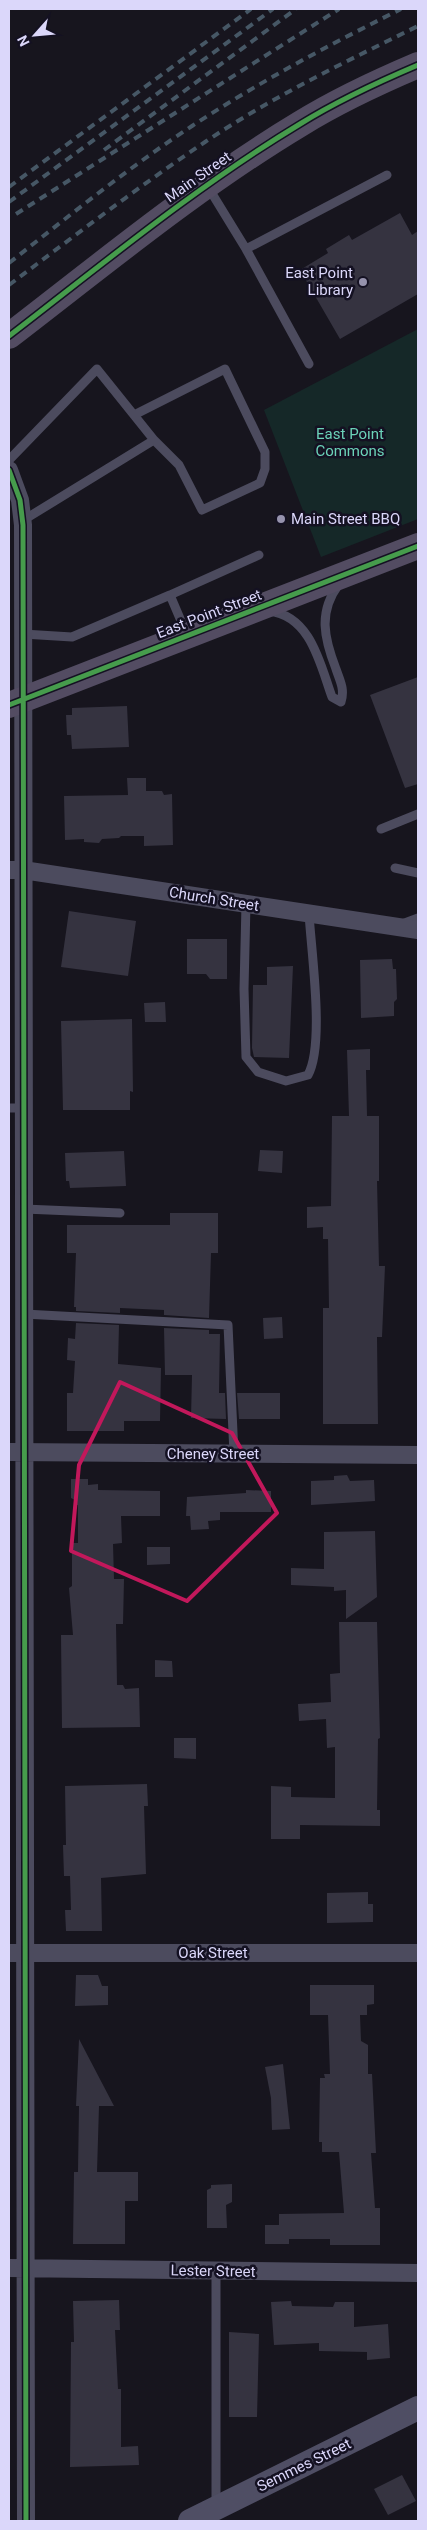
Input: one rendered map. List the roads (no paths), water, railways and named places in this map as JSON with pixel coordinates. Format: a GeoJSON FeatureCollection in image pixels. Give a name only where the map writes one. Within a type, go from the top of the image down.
{"type":"FeatureCollection","features":[{"type":"Feature","properties":{"kind":"main road","name":"Main Street"},"geometry":{"type":"LineString","coordinates":[[9,336],[207,185],[300,124],[368,87],[418,65]]}},
{"type":"Feature","properties":{"kind":"main road","name":"East Point Street"},"geometry":{"type":"LineString","coordinates":[[16,702],[418,546]]}},
{"type":"Feature","properties":{"kind":"street"},"geometry":{"type":"LineString","coordinates":[[9,470],[20,500],[22,521],[23,634],[16,702],[16,1108],[24,1209],[24,1314],[16,1452],[17,2268],[26,2521]]}},
{"type":"Feature","properties":{"kind":"street","name":"Church Street"},"geometry":{"type":"LineString","coordinates":[[16,870],[418,930]]}},
{"type":"Feature","properties":{"kind":"street","name":"Cheney Street"},"geometry":{"type":"LineString","coordinates":[[16,1452],[418,1455]]}},
{"type":"Feature","properties":{"kind":"street","name":"Oak Street"},"geometry":{"type":"LineString","coordinates":[[17,1953],[418,1953]]}},
{"type":"Feature","properties":{"kind":"street","name":"Lester Street"},"geometry":{"type":"LineString","coordinates":[[17,2268],[418,2273]]}},
{"type":"Feature","properties":{"kind":"street","name":"Semmes Street"},"geometry":{"type":"LineString","coordinates":[[190,2521],[418,2408]]}},
{"type":"Feature","properties":{"kind":"lane"},"geometry":{"type":"LineString","coordinates":[[246,249],[387,175]]}},
{"type":"Feature","properties":{"kind":"lane"},"geometry":{"type":"LineString","coordinates":[[207,185],[246,249],[309,364]]}},
{"type":"Feature","properties":{"kind":"lane"},"geometry":{"type":"LineString","coordinates":[[9,460],[97,369],[154,440],[179,465],[202,510],[260,483],[265,469],[265,452],[225,369],[134,415]]}},
{"type":"Feature","properties":{"kind":"lane"},"geometry":{"type":"LineString","coordinates":[[22,521],[154,440]]}},
{"type":"Feature","properties":{"kind":"lane"},"geometry":{"type":"LineString","coordinates":[[23,634],[72,638],[259,555]]}},
{"type":"Feature","properties":{"kind":"lane"},"geometry":{"type":"LineString","coordinates":[[253,610],[272,611],[290,618],[304,631],[314,647],[332,697],[342,702],[344,692],[326,643],[324,618],[332,594],[346,574]]}},
{"type":"Feature","properties":{"kind":"lane"},"geometry":{"type":"LineString","coordinates":[[170,595],[187,636]]}},
{"type":"Feature","properties":{"kind":"lane"},"geometry":{"type":"LineString","coordinates":[[381,829],[418,814]]}},
{"type":"Feature","properties":{"kind":"lane"},"geometry":{"type":"LineString","coordinates":[[395,868],[418,873]]}},
{"type":"Feature","properties":{"kind":"lane"},"geometry":{"type":"LineString","coordinates":[[246,904],[244,988],[246,1057],[258,1072],[286,1082],[308,1074],[314,1065],[317,1036],[309,913]]}},
{"type":"Feature","properties":{"kind":"lane"},"geometry":{"type":"LineString","coordinates":[[395,926],[418,918]]}},
{"type":"Feature","properties":{"kind":"lane"},"geometry":{"type":"LineString","coordinates":[[24,1209],[120,1213]]}},
{"type":"Feature","properties":{"kind":"lane"},"geometry":{"type":"LineString","coordinates":[[24,1314],[228,1325],[234,1454]]}},
{"type":"Feature","properties":{"kind":"lane"},"geometry":{"type":"LineString","coordinates":[[216,2271],[216,2508]]}},
{"type":"Feature","properties":{"kind":"railway"},"geometry":{"type":"LineString","coordinates":[[9,187],[251,9]]}},
{"type":"Feature","properties":{"kind":"railway"},"geometry":{"type":"LineString","coordinates":[[9,202],[273,9]]}},
{"type":"Feature","properties":{"kind":"railway"},"geometry":{"type":"LineString","coordinates":[[104,150],[296,9]]}},
{"type":"Feature","properties":{"kind":"railway"},"geometry":{"type":"LineString","coordinates":[[16,214],[339,9]]}},
{"type":"Feature","properties":{"kind":"railway"},"geometry":{"type":"LineString","coordinates":[[9,263],[122,175],[192,126],[295,64],[401,9]]}},
{"type":"Feature","properties":{"kind":"railway"},"geometry":{"type":"LineString","coordinates":[[9,285],[106,212],[230,126],[309,81],[418,26]]}},
{"type":"Feature","properties":{"kind":"place","name":"East Point Library"},"geometry":{"type":"Point","coordinates":[363,282]}},
{"type":"Feature","properties":{"kind":"place","name":"Main Street BBQ"},"geometry":{"type":"Point","coordinates":[281,519]}},
{"type":"Feature","properties":{"kind":"park label","name":"East Point Commons"},"geometry":{"type":"Point","coordinates":[350,442]}}]}
